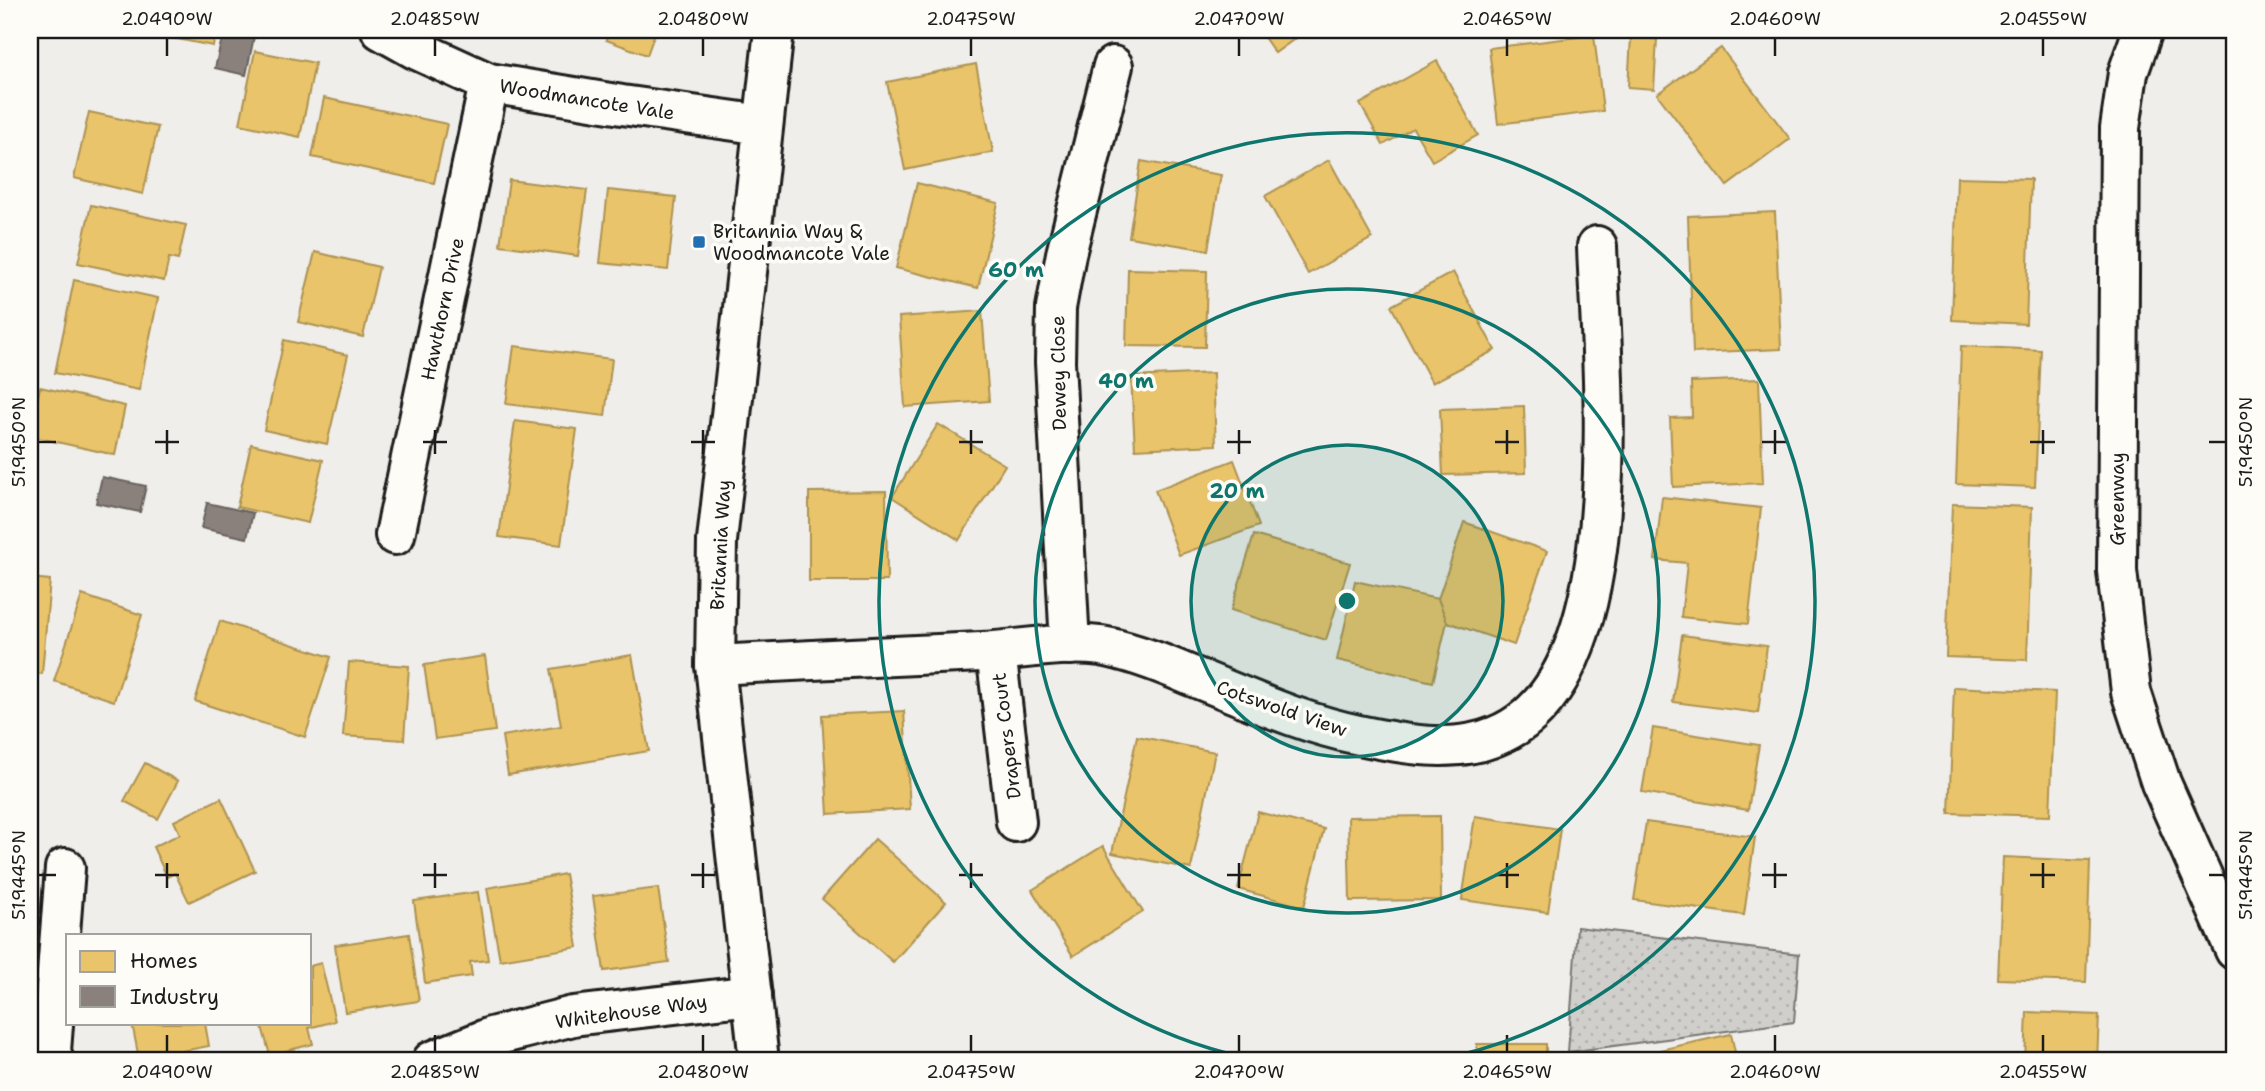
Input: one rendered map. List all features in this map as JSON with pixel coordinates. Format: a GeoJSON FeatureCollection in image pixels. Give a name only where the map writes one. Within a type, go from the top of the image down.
{"type":"FeatureCollection","features":[{"type":"Feature","properties":{"kind":"street","name":"Woodmancote Vale"},"geometry":{"type":"LineString","coordinates":[[381,30],[489,83],[622,106],[762,125]]}},
{"type":"Feature","properties":{"kind":"street","name":"Britannia Way"},"geometry":{"type":"LineString","coordinates":[[759,1061],[715,665],[717,541],[774,30]]}},
{"type":"Feature","properties":{"kind":"street","name":"Greenway"},"geometry":{"type":"LineString","coordinates":[[2143,30],[2128,73],[2120,128],[2117,571],[2130,692],[2161,783],[2235,950]]}},
{"type":"Feature","properties":{"kind":"street","name":"Dewey Close"},"geometry":{"type":"LineString","coordinates":[[1070,645],[1055,362],[1056,308],[1066,254],[1113,66]]}},
{"type":"Feature","properties":{"kind":"street","name":"Hawthorn Drive"},"geometry":{"type":"LineString","coordinates":[[395,535],[489,83]]}},
{"type":"Feature","properties":{"kind":"street","name":"Cotswold View"},"geometry":{"type":"LineString","coordinates":[[715,665],[1070,645],[1102,646],[1147,658],[1302,719],[1358,735],[1449,746],[1496,737],[1516,726],[1549,696],[1565,668],[1583,619],[1602,517],[1605,462],[1597,246]]}},
{"type":"Feature","properties":{"kind":"street","name":"Drapers Court"},"geometry":{"type":"LineString","coordinates":[[996,651],[1016,822]]}},
{"type":"Feature","properties":{"kind":"street"},"geometry":{"type":"LineString","coordinates":[[54,1061],[51,1051],[65,868]]}},
{"type":"Feature","properties":{"kind":"street","name":"Whitehouse Way"},"geometry":{"type":"LineString","coordinates":[[432,1061],[491,1037],[573,1016],[752,995]]}},
{"type":"Feature","properties":{"kind":"shaded area"},"geometry":{"type":"Polygon","coordinates":[[[1577,927],[1799,954],[1794,1022],[1568,1052],[1577,927]]]}},
{"type":"Feature","properties":{"kind":"building: Homes"},"geometry":{"type":"Polygon","coordinates":[[[163,30],[217,30],[213,46],[162,36],[163,30]]]}},
{"type":"Feature","properties":{"kind":"building: Homes"},"geometry":{"type":"Polygon","coordinates":[[[609,30],[656,30],[647,55],[606,40],[609,30]]]}},
{"type":"Feature","properties":{"kind":"building: Homes"},"geometry":{"type":"Polygon","coordinates":[[[1259,30],[1307,30],[1275,53],[1259,30]]]}},
{"type":"Feature","properties":{"kind":"building: Homes"},"geometry":{"type":"Polygon","coordinates":[[[2231,30],[2235,30],[2235,147],[2231,30]]]}},
{"type":"Feature","properties":{"kind":"building: Homes"},"geometry":{"type":"Polygon","coordinates":[[[1594,35],[1603,111],[1498,124],[1489,48],[1594,35]]]}},
{"type":"Feature","properties":{"kind":"building: Homes"},"geometry":{"type":"Polygon","coordinates":[[[1631,37],[1657,39],[1654,89],[1628,87],[1631,37]]]}},
{"type":"Feature","properties":{"kind":"building: Homes"},"geometry":{"type":"Polygon","coordinates":[[[1721,48],[1790,139],[1727,186],[1657,94],[1721,48]]]}},
{"type":"Feature","properties":{"kind":"building: Homes"},"geometry":{"type":"Polygon","coordinates":[[[255,51],[315,63],[300,137],[240,124],[255,51]]]}},
{"type":"Feature","properties":{"kind":"building: Homes"},"geometry":{"type":"Polygon","coordinates":[[[1437,61],[1478,135],[1432,161],[1413,128],[1383,145],[1360,104],[1437,61]]]}},
{"type":"Feature","properties":{"kind":"building: Homes"},"geometry":{"type":"Polygon","coordinates":[[[976,64],[993,152],[905,170],[887,82],[976,64]]]}},
{"type":"Feature","properties":{"kind":"building: Homes"},"geometry":{"type":"Polygon","coordinates":[[[324,98],[447,124],[434,183],[312,157],[324,98]]]}},
{"type":"Feature","properties":{"kind":"building: Homes"},"geometry":{"type":"Polygon","coordinates":[[[89,112],[158,127],[143,194],[74,178],[89,112]]]}},
{"type":"Feature","properties":{"kind":"building: Homes"},"geometry":{"type":"Polygon","coordinates":[[[1329,160],[1372,238],[1308,274],[1265,196],[1329,160]]]}},
{"type":"Feature","properties":{"kind":"building: Homes"},"geometry":{"type":"Polygon","coordinates":[[[1141,161],[1221,175],[1208,250],[1129,237],[1141,161]]]}},
{"type":"Feature","properties":{"kind":"building: Homes"},"geometry":{"type":"Polygon","coordinates":[[[1957,177],[2031,179],[2026,324],[1952,320],[1957,177]]]}},
{"type":"Feature","properties":{"kind":"building: Homes"},"geometry":{"type":"Polygon","coordinates":[[[509,180],[587,190],[578,256],[500,245],[509,180]]]}},
{"type":"Feature","properties":{"kind":"building: Homes"},"geometry":{"type":"Polygon","coordinates":[[[917,183],[998,203],[978,288],[896,268],[917,183]]]}},
{"type":"Feature","properties":{"kind":"building: Homes"},"geometry":{"type":"Polygon","coordinates":[[[608,190],[676,197],[668,270],[600,263],[608,190]]]}},
{"type":"Feature","properties":{"kind":"building: Homes"},"geometry":{"type":"Polygon","coordinates":[[[91,205],[186,225],[178,260],[169,258],[164,281],[78,263],[91,205]]]}},
{"type":"Feature","properties":{"kind":"building: Homes"},"geometry":{"type":"Polygon","coordinates":[[[1775,212],[1781,349],[1693,353],[1688,216],[1775,212]]]}},
{"type":"Feature","properties":{"kind":"building: Homes"},"geometry":{"type":"Polygon","coordinates":[[[315,252],[379,267],[363,337],[298,322],[315,252]]]}},
{"type":"Feature","properties":{"kind":"building: Homes"},"geometry":{"type":"Polygon","coordinates":[[[1128,269],[1207,271],[1205,347],[1126,346],[1128,269]]]}},
{"type":"Feature","properties":{"kind":"building: Homes"},"geometry":{"type":"Polygon","coordinates":[[[1453,272],[1495,350],[1432,383],[1391,306],[1453,272]]]}},
{"type":"Feature","properties":{"kind":"building: Homes"},"geometry":{"type":"Polygon","coordinates":[[[74,280],[158,298],[139,390],[55,373],[74,280]]]}},
{"type":"Feature","properties":{"kind":"building: Homes"},"geometry":{"type":"Polygon","coordinates":[[[982,311],[989,401],[905,407],[899,317],[982,311]]]}},
{"type":"Feature","properties":{"kind":"building: Homes"},"geometry":{"type":"Polygon","coordinates":[[[284,340],[348,355],[327,444],[264,430],[284,340]]]}},
{"type":"Feature","properties":{"kind":"building: Homes"},"geometry":{"type":"Polygon","coordinates":[[[514,346],[612,359],[605,416],[506,404],[514,346]]]}},
{"type":"Feature","properties":{"kind":"building: Homes"},"geometry":{"type":"Polygon","coordinates":[[[1961,346],[2041,350],[2035,487],[1956,484],[1961,346]]]}},
{"type":"Feature","properties":{"kind":"building: Homes"},"geometry":{"type":"Polygon","coordinates":[[[1213,373],[1216,445],[1135,449],[1131,377],[1213,373]]]}},
{"type":"Feature","properties":{"kind":"building: Homes"},"geometry":{"type":"Polygon","coordinates":[[[1759,379],[1763,483],[1673,487],[1670,418],[1692,417],[1691,382],[1759,379]]]}},
{"type":"Feature","properties":{"kind":"building: Homes"},"geometry":{"type":"Polygon","coordinates":[[[40,387],[125,406],[115,455],[30,436],[40,387]]]}},
{"type":"Feature","properties":{"kind":"building: Homes"},"geometry":{"type":"Polygon","coordinates":[[[1524,406],[1526,473],[1443,475],[1440,409],[1524,406]]]}},
{"type":"Feature","properties":{"kind":"building: Homes"},"geometry":{"type":"Polygon","coordinates":[[[515,421],[577,429],[561,545],[499,537],[515,421]]]}},
{"type":"Feature","properties":{"kind":"building: Homes"},"geometry":{"type":"Polygon","coordinates":[[[938,424],[1005,465],[959,540],[892,497],[938,424]]]}},
{"type":"Feature","properties":{"kind":"building: Homes"},"geometry":{"type":"Polygon","coordinates":[[[251,444],[323,460],[308,523],[237,507],[251,444]]]}},
{"type":"Feature","properties":{"kind":"building: Homes"},"geometry":{"type":"Polygon","coordinates":[[[1234,460],[1259,526],[1179,555],[1155,490],[1234,460]]]}},
{"type":"Feature","properties":{"kind":"building: Homes"},"geometry":{"type":"Polygon","coordinates":[[[886,491],[887,581],[809,581],[809,492],[886,491]]]}},
{"type":"Feature","properties":{"kind":"building: Homes"},"geometry":{"type":"Polygon","coordinates":[[[1662,497],[1761,508],[1748,624],[1681,617],[1687,563],[1655,560],[1662,497]]]}},
{"type":"Feature","properties":{"kind":"building: Homes"},"geometry":{"type":"Polygon","coordinates":[[[1952,504],[2032,507],[2027,660],[1946,657],[1952,504]]]}},
{"type":"Feature","properties":{"kind":"building: Homes"},"geometry":{"type":"Polygon","coordinates":[[[1464,522],[1547,551],[1514,645],[1447,622],[1438,599],[1464,522]]]}},
{"type":"Feature","properties":{"kind":"building: Homes"},"geometry":{"type":"Polygon","coordinates":[[[1254,535],[1350,563],[1326,640],[1231,610],[1254,535]]]}},
{"type":"Feature","properties":{"kind":"building: Homes"},"geometry":{"type":"Polygon","coordinates":[[[30,578],[50,580],[42,674],[30,673],[30,578]]]}},
{"type":"Feature","properties":{"kind":"building: Homes"},"geometry":{"type":"Polygon","coordinates":[[[1355,581],[1438,599],[1447,622],[1433,682],[1337,660],[1355,581]]]}},
{"type":"Feature","properties":{"kind":"building: Homes"},"geometry":{"type":"Polygon","coordinates":[[[82,595],[142,615],[114,701],[54,681],[82,595]]]}},
{"type":"Feature","properties":{"kind":"building: Homes"},"geometry":{"type":"Polygon","coordinates":[[[220,621],[331,657],[305,737],[195,701],[220,621]]]}},
{"type":"Feature","properties":{"kind":"building: Homes"},"geometry":{"type":"Polygon","coordinates":[[[1682,635],[1767,646],[1758,713],[1673,702],[1682,635]]]}},
{"type":"Feature","properties":{"kind":"building: Homes"},"geometry":{"type":"Polygon","coordinates":[[[632,655],[649,751],[508,775],[502,736],[561,726],[551,669],[632,655]]]}},
{"type":"Feature","properties":{"kind":"building: Homes"},"geometry":{"type":"Polygon","coordinates":[[[485,656],[495,731],[435,739],[424,665],[485,656]]]}},
{"type":"Feature","properties":{"kind":"building: Homes"},"geometry":{"type":"Polygon","coordinates":[[[349,662],[409,666],[404,740],[343,736],[349,662]]]}},
{"type":"Feature","properties":{"kind":"building: Homes"},"geometry":{"type":"Polygon","coordinates":[[[1954,687],[2055,692],[2050,816],[1949,813],[1954,687]]]}},
{"type":"Feature","properties":{"kind":"building: Homes"},"geometry":{"type":"Polygon","coordinates":[[[904,711],[910,809],[828,814],[822,715],[904,711]]]}},
{"type":"Feature","properties":{"kind":"building: Homes"},"geometry":{"type":"Polygon","coordinates":[[[1653,728],[1759,745],[1748,810],[1642,792],[1653,728]]]}},
{"type":"Feature","properties":{"kind":"building: Homes"},"geometry":{"type":"Polygon","coordinates":[[[1137,736],[1215,752],[1191,869],[1112,853],[1137,736]]]}},
{"type":"Feature","properties":{"kind":"building: Homes"},"geometry":{"type":"Polygon","coordinates":[[[145,763],[178,781],[158,819],[124,801],[145,763]]]}},
{"type":"Feature","properties":{"kind":"building: Homes"},"geometry":{"type":"Polygon","coordinates":[[[221,798],[255,871],[189,902],[175,873],[167,877],[153,847],[180,834],[174,821],[221,798]]]}},
{"type":"Feature","properties":{"kind":"building: Homes"},"geometry":{"type":"Polygon","coordinates":[[[1258,812],[1324,829],[1304,907],[1238,889],[1258,812]]]}},
{"type":"Feature","properties":{"kind":"building: Homes"},"geometry":{"type":"Polygon","coordinates":[[[1440,816],[1441,900],[1350,901],[1348,817],[1440,816]]]}},
{"type":"Feature","properties":{"kind":"building: Homes"},"geometry":{"type":"Polygon","coordinates":[[[1475,816],[1560,829],[1548,912],[1462,900],[1475,816]]]}},
{"type":"Feature","properties":{"kind":"building: Homes"},"geometry":{"type":"Polygon","coordinates":[[[1646,822],[1755,837],[1744,915],[1634,900],[1646,822]]]}},
{"type":"Feature","properties":{"kind":"building: Homes"},"geometry":{"type":"Polygon","coordinates":[[[875,839],[946,902],[893,962],[822,899],[875,839]]]}},
{"type":"Feature","properties":{"kind":"building: Homes"},"geometry":{"type":"Polygon","coordinates":[[[1103,846],[1143,912],[1073,956],[1032,890],[1103,846]]]}},
{"type":"Feature","properties":{"kind":"building: Homes"},"geometry":{"type":"Polygon","coordinates":[[[2003,857],[2090,861],[2086,982],[1998,979],[2003,857]]]}},
{"type":"Feature","properties":{"kind":"building: Homes"},"geometry":{"type":"Polygon","coordinates":[[[565,874],[578,947],[500,960],[487,888],[565,874]]]}},
{"type":"Feature","properties":{"kind":"building: Homes"},"geometry":{"type":"Polygon","coordinates":[[[658,888],[669,962],[604,971],[593,896],[658,888]]]}},
{"type":"Feature","properties":{"kind":"building: Homes"},"geometry":{"type":"Polygon","coordinates":[[[478,892],[488,960],[470,962],[472,976],[425,983],[414,901],[478,892]]]}},
{"type":"Feature","properties":{"kind":"building: Homes"},"geometry":{"type":"Polygon","coordinates":[[[409,934],[419,1001],[345,1012],[335,945],[409,934]]]}},
{"type":"Feature","properties":{"kind":"building: Homes"},"geometry":{"type":"Polygon","coordinates":[[[321,963],[335,1021],[309,1028],[313,1044],[270,1055],[261,1024],[312,1024],[312,965],[321,963]]]}},
{"type":"Feature","properties":{"kind":"building: Homes"},"geometry":{"type":"Polygon","coordinates":[[[2027,1012],[2099,1015],[2097,1061],[2025,1061],[2027,1012]]]}},
{"type":"Feature","properties":{"kind":"building: Homes"},"geometry":{"type":"Polygon","coordinates":[[[132,1024],[205,1024],[209,1046],[139,1059],[132,1024]]]}},
{"type":"Feature","properties":{"kind":"building: Homes"},"geometry":{"type":"Polygon","coordinates":[[[1731,1034],[1737,1061],[1662,1061],[1660,1050],[1731,1034]]]}},
{"type":"Feature","properties":{"kind":"building: Homes"},"geometry":{"type":"Polygon","coordinates":[[[1477,1044],[1546,1044],[1546,1061],[1477,1061],[1477,1044]]]}},
{"type":"Feature","properties":{"kind":"building: Homes"},"geometry":{"type":"Polygon","coordinates":[[[1059,1055],[1060,1061],[1011,1061],[1059,1055]]]}},
{"type":"Feature","properties":{"kind":"building: Homes"},"geometry":{"type":"Polygon","coordinates":[[[1379,1057],[1444,1057],[1444,1061],[1379,1061],[1379,1057]]]}},
{"type":"Feature","properties":{"kind":"building: Industry"},"geometry":{"type":"Polygon","coordinates":[[[224,30],[255,32],[246,75],[215,68],[224,30]]]}},
{"type":"Feature","properties":{"kind":"building: Industry"},"geometry":{"type":"Polygon","coordinates":[[[102,477],[146,486],[140,512],[96,503],[102,477]]]}},
{"type":"Feature","properties":{"kind":"building: Industry"},"geometry":{"type":"Polygon","coordinates":[[[207,503],[253,513],[247,538],[201,528],[207,503]]]}},
{"type":"Feature","properties":{"kind":"place","name":"Britannia Way & Woodmancote Vale"},"geometry":{"type":"Point","coordinates":[699,242]}}]}
